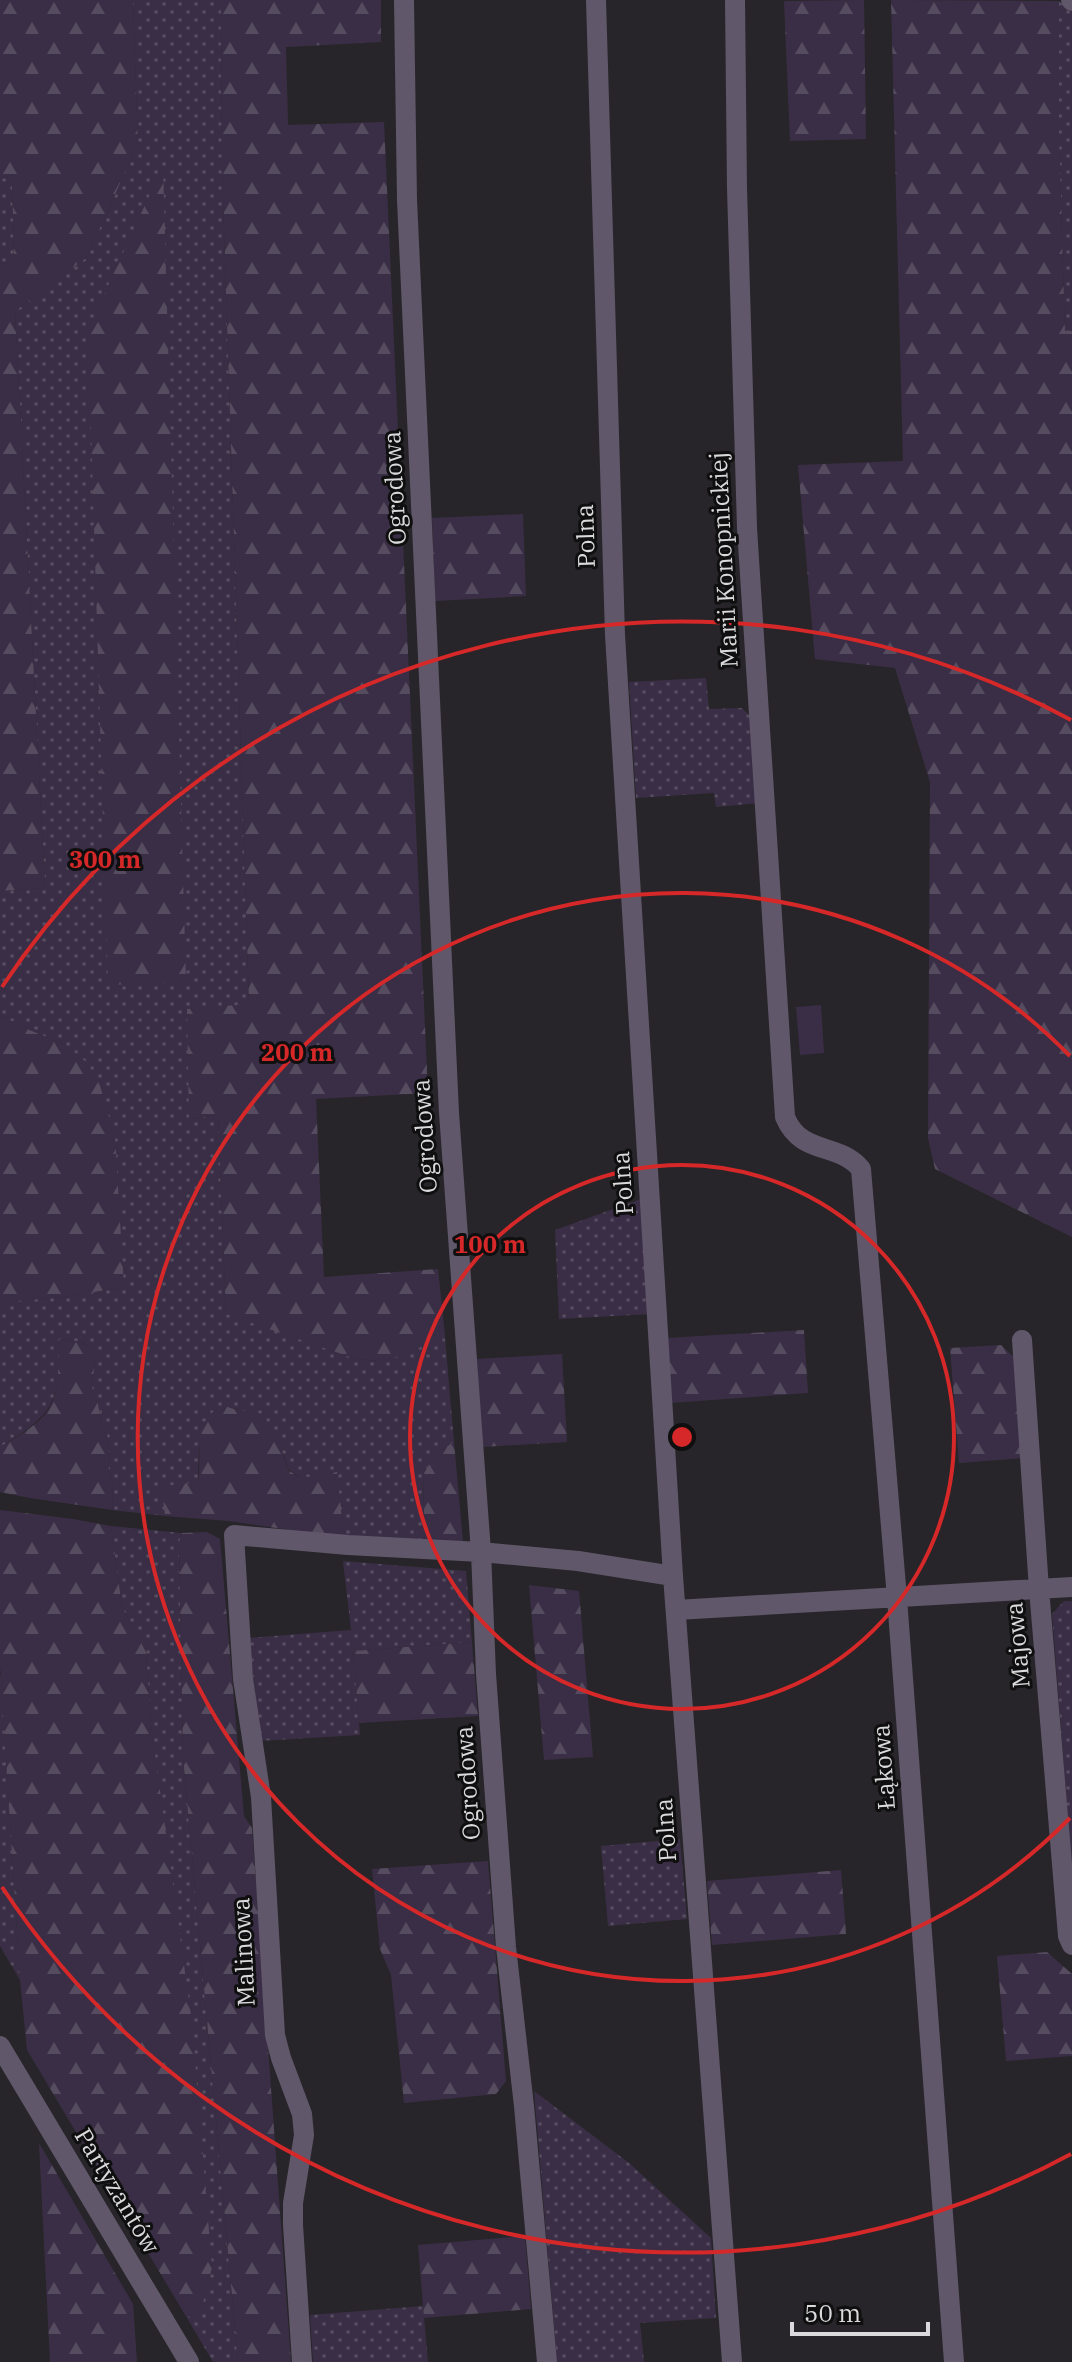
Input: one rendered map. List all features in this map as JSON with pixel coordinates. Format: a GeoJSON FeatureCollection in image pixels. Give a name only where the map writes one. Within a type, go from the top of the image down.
{"type":"FeatureCollection","features":[{"type":"Feature","properties":{"kind":"street","name":"Ogrodowa"},"geometry":{"type":"LineString","coordinates":[[404,0],[407,200],[445,1035],[506,1947],[547,2362]]}},
{"type":"Feature","properties":{"kind":"street","name":"Polna"},"geometry":{"type":"LineString","coordinates":[[596,0],[615,635],[673,1576],[732,2362]]}},
{"type":"Feature","properties":{"kind":"street","name":"Marii Konopnickiej"},"geometry":{"type":"LineString","coordinates":[[735,0],[747,528],[785,1117],[794,1134],[801,1139],[844,1156],[861,1169]]}},
{"type":"Feature","properties":{"kind":"street","name":"Łąkowa"},"geometry":{"type":"LineString","coordinates":[[861,1169],[897,1598],[954,2362]]}},
{"type":"Feature","properties":{"kind":"street","name":"Majowa"},"geometry":{"type":"LineString","coordinates":[[1022,1340],[1039,1589],[1068,1936],[1072,1945]]}},
{"type":"Feature","properties":{"kind":"street","name":"Malinowa"},"geometry":{"type":"LineString","coordinates":[[302,2362],[293,2203],[304,2135],[302,2114],[275,2035],[261,1797],[243,1679],[234,1535],[481,1552]]}},
{"type":"Feature","properties":{"kind":"street"},"geometry":{"type":"LineString","coordinates":[[481,1552],[578,1561],[673,1576]]}},
{"type":"Feature","properties":{"kind":"street"},"geometry":{"type":"LineString","coordinates":[[676,1610],[1072,1587]]}},
{"type":"Feature","properties":{"kind":"street","name":"Partyzantów"},"geometry":{"type":"LineString","coordinates":[[0,2046],[189,2362]]}},
{"type":"Feature","properties":{"kind":"green space"},"geometry":{"type":"Polygon","coordinates":[[[0,0],[133,0],[138,144],[86,258],[15,311],[45,888],[0,891],[0,264],[14,257],[12,178],[0,177],[0,0]]]}},
{"type":"Feature","properties":{"kind":"green space"},"geometry":{"type":"Polygon","coordinates":[[[133,0],[221,0],[222,168],[249,1004],[190,1119],[218,1115],[226,1313],[356,1359],[379,1361],[410,1353],[427,1343],[444,1326],[454,1442],[436,1453],[423,1475],[425,1541],[344,1538],[301,1478],[288,1469],[284,1455],[238,1409],[230,1408],[199,1447],[198,1483],[168,1486],[163,1490],[165,1516],[112,1510],[113,1482],[108,1471],[107,1435],[92,1391],[95,1359],[90,1347],[82,1342],[59,1339],[58,1378],[50,1404],[33,1425],[0,1447],[0,1302],[64,1297],[124,1287],[67,1046],[0,1015],[0,891],[45,888],[15,311],[86,258],[138,144],[133,0]]]}},
{"type":"Feature","properties":{"kind":"green space"},"geometry":{"type":"Polygon","coordinates":[[[221,0],[381,0],[381,42],[286,47],[288,125],[384,122],[428,1093],[316,1099],[324,1277],[438,1269],[444,1326],[427,1343],[410,1353],[380,1361],[356,1359],[226,1314],[218,1115],[189,1119],[187,1009],[249,1004],[222,168],[221,0]]]}},
{"type":"Feature","properties":{"kind":"green space"},"geometry":{"type":"Polygon","coordinates":[[[864,0],[866,139],[790,141],[784,1],[864,0]]]}},
{"type":"Feature","properties":{"kind":"green space"},"geometry":{"type":"Polygon","coordinates":[[[891,0],[1059,1],[1059,143],[1065,331],[1072,331],[1072,1237],[935,1169],[928,1138],[930,782],[895,668],[815,659],[798,465],[903,461],[891,0]]]}},
{"type":"Feature","properties":{"kind":"green space"},"geometry":{"type":"Polygon","coordinates":[[[1059,1],[1072,11],[1072,331],[1065,332],[1059,143],[1059,1]]]}},
{"type":"Feature","properties":{"kind":"green space"},"geometry":{"type":"Polygon","coordinates":[[[163,166],[186,982],[108,985],[88,329],[163,166]]]}},
{"type":"Feature","properties":{"kind":"green space"},"geometry":{"type":"Polygon","coordinates":[[[0,177],[12,178],[14,258],[0,264],[0,177]]]}},
{"type":"Feature","properties":{"kind":"green space"},"geometry":{"type":"Polygon","coordinates":[[[523,514],[526,596],[435,601],[432,518],[523,514]]]}},
{"type":"Feature","properties":{"kind":"green space"},"geometry":{"type":"Polygon","coordinates":[[[706,678],[709,709],[742,708],[752,718],[759,803],[716,807],[714,793],[636,798],[629,682],[706,678]]]}},
{"type":"Feature","properties":{"kind":"green space"},"geometry":{"type":"Polygon","coordinates":[[[821,1005],[824,1053],[800,1055],[796,1007],[821,1005]]]}},
{"type":"Feature","properties":{"kind":"green space"},"geometry":{"type":"Polygon","coordinates":[[[0,1015],[67,1046],[85,1061],[98,1079],[115,1137],[124,1287],[64,1297],[0,1302],[0,1015]]]}},
{"type":"Feature","properties":{"kind":"green space"},"geometry":{"type":"Polygon","coordinates":[[[644,1198],[651,1314],[559,1319],[555,1230],[644,1198]]]}},
{"type":"Feature","properties":{"kind":"green space"},"geometry":{"type":"Polygon","coordinates":[[[804,1330],[808,1393],[670,1403],[666,1338],[804,1330]]]}},
{"type":"Feature","properties":{"kind":"green space"},"geometry":{"type":"Polygon","coordinates":[[[59,1339],[81,1342],[90,1347],[95,1359],[92,1391],[107,1435],[108,1471],[113,1482],[112,1510],[0,1492],[0,1447],[34,1425],[51,1404],[58,1378],[59,1339]]]}},
{"type":"Feature","properties":{"kind":"green space"},"geometry":{"type":"Polygon","coordinates":[[[1001,1345],[1016,1359],[1023,1458],[959,1463],[950,1348],[1001,1345]]]}},
{"type":"Feature","properties":{"kind":"green space"},"geometry":{"type":"Polygon","coordinates":[[[562,1354],[567,1442],[482,1447],[477,1359],[562,1354]]]}},
{"type":"Feature","properties":{"kind":"green space"},"geometry":{"type":"Polygon","coordinates":[[[224,1405],[262,1414],[277,1435],[288,1470],[301,1478],[337,1472],[344,1538],[229,1521],[165,1516],[162,1490],[168,1486],[198,1482],[202,1428],[213,1411],[224,1405]]]}},
{"type":"Feature","properties":{"kind":"green space"},"geometry":{"type":"Polygon","coordinates":[[[454,1442],[463,1542],[425,1541],[423,1475],[436,1453],[454,1442]]]}},
{"type":"Feature","properties":{"kind":"green space"},"geometry":{"type":"Polygon","coordinates":[[[0,1510],[111,1526],[122,1607],[146,1652],[151,1725],[192,2023],[212,2268],[202,2305],[187,2318],[27,2050],[0,1666],[0,1510]]]}},
{"type":"Feature","properties":{"kind":"green space"},"geometry":{"type":"Polygon","coordinates":[[[111,1526],[182,1533],[179,1543],[183,1757],[238,2362],[213,2362],[187,2318],[202,2305],[212,2268],[151,1725],[146,1652],[122,1607],[111,1526]]]}},
{"type":"Feature","properties":{"kind":"green space"},"geometry":{"type":"Polygon","coordinates":[[[207,1532],[220,1539],[244,1816],[252,1828],[291,2362],[238,2362],[183,1757],[179,1542],[182,1533],[207,1532]]]}},
{"type":"Feature","properties":{"kind":"green space"},"geometry":{"type":"Polygon","coordinates":[[[343,1561],[466,1571],[472,1642],[353,1651],[360,1735],[259,1741],[249,1638],[351,1630],[343,1561]]]}},
{"type":"Feature","properties":{"kind":"green space"},"geometry":{"type":"Polygon","coordinates":[[[529,1585],[579,1591],[593,1757],[544,1760],[529,1585]]]}},
{"type":"Feature","properties":{"kind":"green space"},"geometry":{"type":"Polygon","coordinates":[[[1064,1601],[1072,1601],[1072,1871],[1052,1614],[1064,1601]]]}},
{"type":"Feature","properties":{"kind":"green space"},"geometry":{"type":"Polygon","coordinates":[[[472,1642],[478,1716],[359,1723],[353,1651],[472,1642]]]}},
{"type":"Feature","properties":{"kind":"green space"},"geometry":{"type":"Polygon","coordinates":[[[1,1677],[20,1980],[0,1946],[1,1677]]]}},
{"type":"Feature","properties":{"kind":"green space"},"geometry":{"type":"Polygon","coordinates":[[[680,1839],[687,1919],[608,1926],[601,1846],[680,1839]]]}},
{"type":"Feature","properties":{"kind":"green space"},"geometry":{"type":"Polygon","coordinates":[[[488,1861],[506,2081],[496,2094],[404,2103],[391,1975],[380,1949],[372,1869],[488,1861]]]}},
{"type":"Feature","properties":{"kind":"green space"},"geometry":{"type":"Polygon","coordinates":[[[841,1870],[846,1934],[712,1945],[707,1881],[841,1870]]]}},
{"type":"Feature","properties":{"kind":"green space"},"geometry":{"type":"Polygon","coordinates":[[[1047,1952],[1072,1974],[1072,2056],[1006,2061],[997,1956],[1047,1952]]]}},
{"type":"Feature","properties":{"kind":"green space"},"geometry":{"type":"Polygon","coordinates":[[[534,2091],[629,2163],[711,2238],[716,2318],[640,2323],[644,2362],[557,2362],[534,2091]]]}},
{"type":"Feature","properties":{"kind":"green space"},"geometry":{"type":"Polygon","coordinates":[[[39,2143],[133,2304],[137,2362],[50,2362],[39,2143]]]}},
{"type":"Feature","properties":{"kind":"green space"},"geometry":{"type":"Polygon","coordinates":[[[525,2236],[531,2309],[424,2318],[418,2245],[525,2236]]]}},
{"type":"Feature","properties":{"kind":"green space"},"geometry":{"type":"Polygon","coordinates":[[[423,2306],[428,2362],[313,2362],[310,2315],[423,2306]]]}}]}
